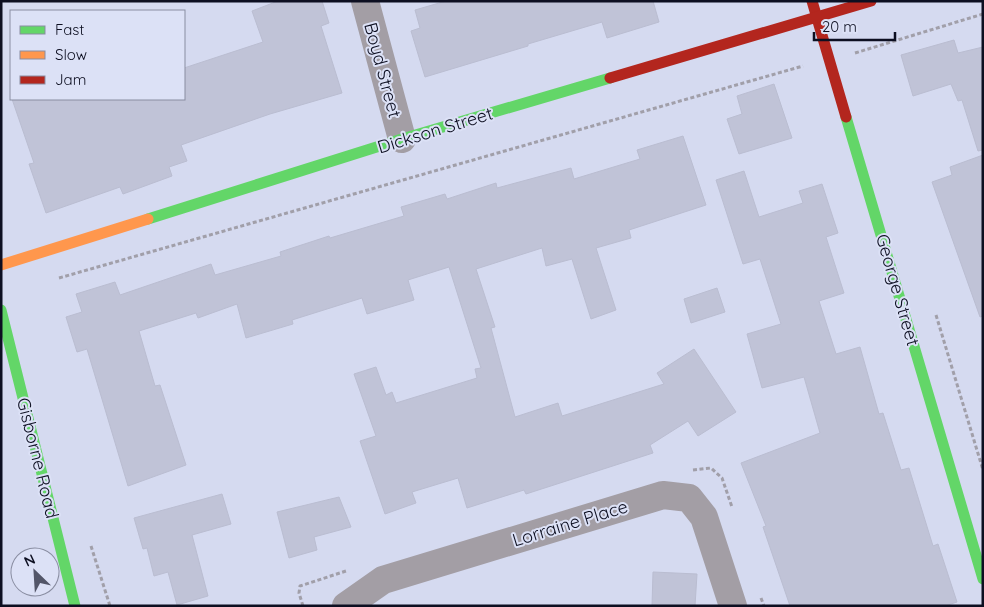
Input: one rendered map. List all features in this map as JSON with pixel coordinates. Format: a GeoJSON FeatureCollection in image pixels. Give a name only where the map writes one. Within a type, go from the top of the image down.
{"type":"FeatureCollection","features":[{"type":"Feature","properties":{"kind":"street","name":"Boyd Street"},"geometry":{"type":"LineString","coordinates":[[365,1],[402,139]]}},
{"type":"Feature","properties":{"kind":"street","name":"George Street"},"geometry":{"type":"LineString","coordinates":[[812,1],[983,579]]}},
{"type":"Feature","properties":{"kind":"street","name":"Dickson Street"},"geometry":{"type":"LineString","coordinates":[[1,265],[402,139],[871,1]]}},
{"type":"Feature","properties":{"kind":"street","name":"Gisborne Road"},"geometry":{"type":"LineString","coordinates":[[1,310],[76,606]]}},
{"type":"Feature","properties":{"kind":"street","name":"Lorraine Place"},"geometry":{"type":"LineString","coordinates":[[346,606],[383,580],[663,495],[689,498],[704,517],[733,606]]}},
{"type":"Feature","properties":{"kind":"path"},"geometry":{"type":"LineString","coordinates":[[857,52],[983,14]]}},
{"type":"Feature","properties":{"kind":"path"},"geometry":{"type":"LineString","coordinates":[[51,280],[804,66]]}},
{"type":"Feature","properties":{"kind":"path"},"geometry":{"type":"LineString","coordinates":[[89,540],[110,606]]}},
{"type":"Feature","properties":{"kind":"building"},"geometry":{"type":"Polygon","coordinates":[[[278,1],[322,1],[329,23],[321,26],[342,93],[270,114],[181,145],[187,161],[169,167],[172,176],[123,194],[120,187],[46,213],[29,164],[34,163],[12,100],[185,100],[185,68],[263,42],[252,11],[278,1]]]}},
{"type":"Feature","properties":{"kind":"building"},"geometry":{"type":"Polygon","coordinates":[[[446,1],[653,1],[659,22],[607,38],[602,22],[425,77],[411,31],[420,28],[415,10],[446,1]]]}},
{"type":"Feature","properties":{"kind":"building"},"geometry":{"type":"Polygon","coordinates":[[[954,40],[958,53],[983,47],[983,150],[978,151],[962,100],[958,101],[951,84],[913,96],[901,55],[954,40]]]}},
{"type":"Feature","properties":{"kind":"building"},"geometry":{"type":"Polygon","coordinates":[[[774,84],[792,138],[739,154],[727,119],[742,114],[737,96],[774,84]]]}},
{"type":"Feature","properties":{"kind":"building"},"geometry":{"type":"Polygon","coordinates":[[[683,136],[706,205],[629,230],[631,238],[596,248],[616,310],[591,319],[572,259],[546,266],[542,248],[476,269],[495,327],[491,328],[515,417],[558,403],[562,416],[664,384],[657,373],[694,349],[736,412],[698,436],[688,421],[650,445],[653,453],[526,494],[524,490],[467,508],[458,478],[412,492],[416,503],[385,514],[360,441],[376,436],[354,374],[376,367],[386,395],[392,392],[396,403],[477,378],[475,369],[481,368],[449,267],[408,280],[414,300],[367,314],[362,298],[292,320],[293,324],[246,338],[237,304],[198,318],[196,313],[139,331],[155,386],[160,385],[186,465],[128,486],[87,349],[77,352],[66,317],[82,312],[76,294],[115,282],[120,295],[211,264],[215,275],[281,256],[280,252],[329,236],[330,238],[404,216],[401,207],[445,194],[447,199],[496,183],[497,188],[571,168],[574,179],[640,159],[637,150],[683,136]]]}},
{"type":"Feature","properties":{"kind":"building"},"geometry":{"type":"Polygon","coordinates":[[[983,155],[983,316],[980,317],[932,182],[952,175],[950,167],[983,155]]]}},
{"type":"Feature","properties":{"kind":"building"},"geometry":{"type":"Polygon","coordinates":[[[744,171],[759,217],[803,203],[799,191],[822,184],[838,233],[826,237],[844,293],[819,301],[836,354],[860,347],[879,414],[883,413],[901,470],[909,468],[933,546],[938,544],[957,602],[945,606],[790,606],[763,527],[766,526],[741,463],[820,433],[804,377],[762,388],[747,334],[781,324],[760,259],[743,264],[716,180],[744,171]]]}},
{"type":"Feature","properties":{"kind":"building"},"geometry":{"type":"Polygon","coordinates":[[[717,288],[725,312],[691,323],[684,299],[717,288]]]}},
{"type":"Feature","properties":{"kind":"building"},"geometry":{"type":"Polygon","coordinates":[[[222,494],[231,524],[192,535],[208,596],[177,605],[168,572],[154,576],[147,548],[143,549],[134,518],[222,494]]]}},
{"type":"Feature","properties":{"kind":"building"},"geometry":{"type":"Polygon","coordinates":[[[339,497],[351,527],[314,537],[317,550],[289,558],[277,512],[339,497]]]}},
{"type":"Feature","properties":{"kind":"building"},"geometry":{"type":"Polygon","coordinates":[[[653,572],[697,574],[695,606],[652,606],[653,572]]]}},
{"type":"Feature","properties":{"kind":"traffic: fast"},"geometry":{"type":"LineString","coordinates":[[148,219],[402,139],[610,78]]}},
{"type":"Feature","properties":{"kind":"traffic: fast"},"geometry":{"type":"LineString","coordinates":[[846,117],[983,579]]}},
{"type":"Feature","properties":{"kind":"traffic: fast"},"geometry":{"type":"LineString","coordinates":[[1,310],[75,606]]}},
{"type":"Feature","properties":{"kind":"traffic: slow"},"geometry":{"type":"LineString","coordinates":[[1,265],[148,219]]}},
{"type":"Feature","properties":{"kind":"traffic: jam"},"geometry":{"type":"LineString","coordinates":[[812,1],[846,117]]}},
{"type":"Feature","properties":{"kind":"traffic: jam"},"geometry":{"type":"LineString","coordinates":[[610,78],[871,1]]}}]}
